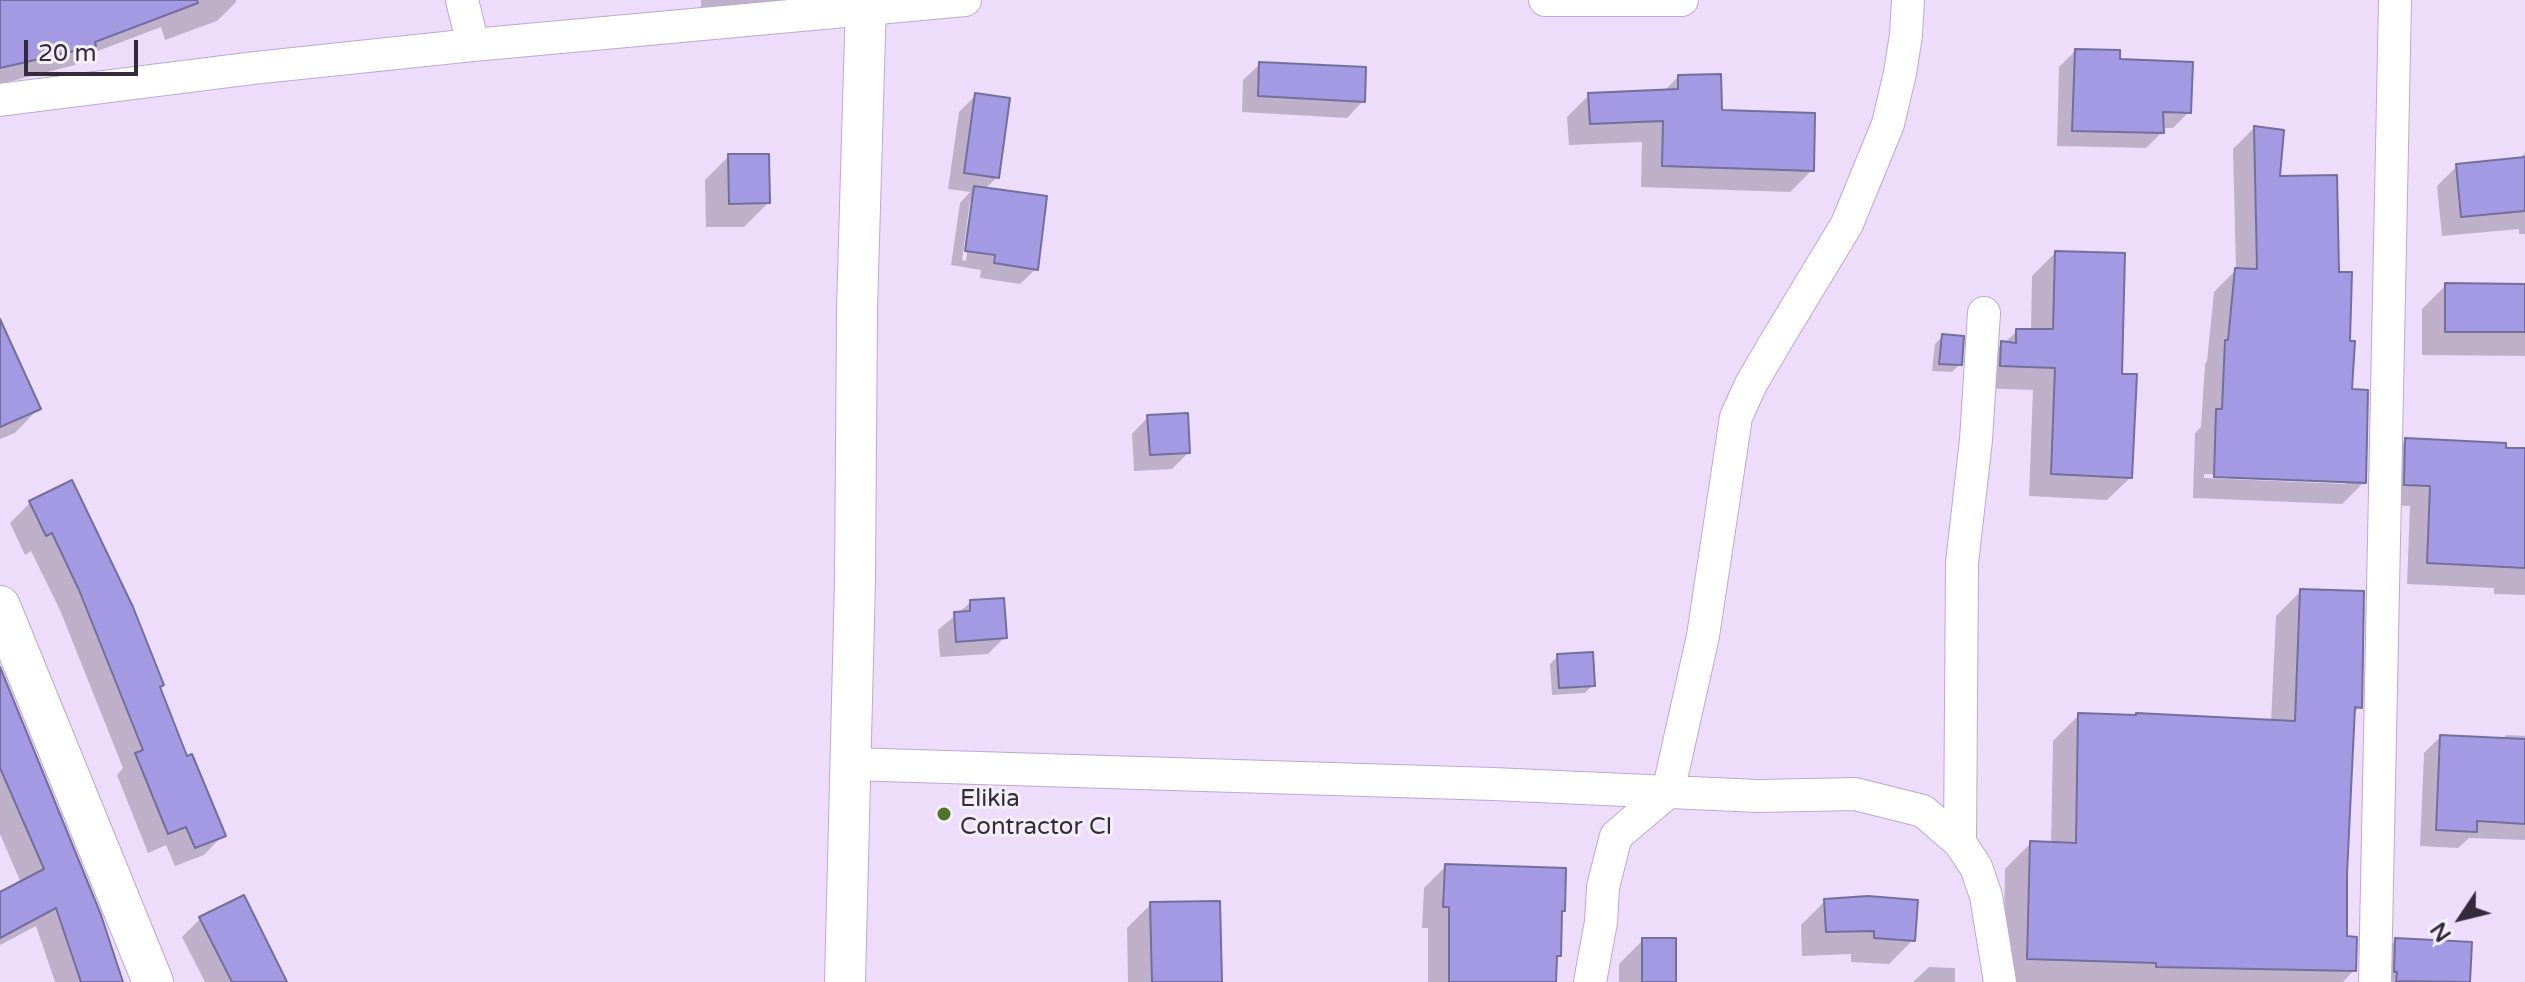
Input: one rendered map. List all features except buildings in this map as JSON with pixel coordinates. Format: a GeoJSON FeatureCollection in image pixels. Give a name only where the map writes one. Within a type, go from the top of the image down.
{"type":"FeatureCollection","features":[{"type":"Feature","properties":{"kind":"street"},"geometry":{"type":"LineString","coordinates":[[462,0],[473,45]]}},
{"type":"Feature","properties":{"kind":"street"},"geometry":{"type":"LineString","coordinates":[[0,100],[254,68],[473,45],[866,5],[965,0]]}},
{"type":"Feature","properties":{"kind":"street"},"geometry":{"type":"LineString","coordinates":[[1545,0],[1682,0]]}},
{"type":"Feature","properties":{"kind":"street"},"geometry":{"type":"LineString","coordinates":[[1590,982],[1601,922],[1603,887],[1616,836],[1668,792],[1703,636],[1736,417],[1751,384],[1847,224],[1888,124],[1904,47],[1908,0]]}},
{"type":"Feature","properties":{"kind":"street"},"geometry":{"type":"LineString","coordinates":[[2375,982],[2395,0]]}},
{"type":"Feature","properties":{"kind":"street"},"geometry":{"type":"LineString","coordinates":[[845,982],[855,580],[857,310],[866,5]]}},
{"type":"Feature","properties":{"kind":"street"},"geometry":{"type":"LineString","coordinates":[[1960,843],[1962,563],[1976,440],[1984,313]]}},
{"type":"Feature","properties":{"kind":"street"},"geometry":{"type":"LineString","coordinates":[[0,606],[153,982]]}},
{"type":"Feature","properties":{"kind":"street"},"geometry":{"type":"LineString","coordinates":[[850,764],[1478,783],[1758,796],[1855,794],[1923,811],[1960,843],[1976,867],[1986,896],[2000,982]]}},
{"type":"Feature","properties":{"kind":"place","name":"Elikia Contractor CI"},"geometry":{"type":"Point","coordinates":[944,814]}}]}
